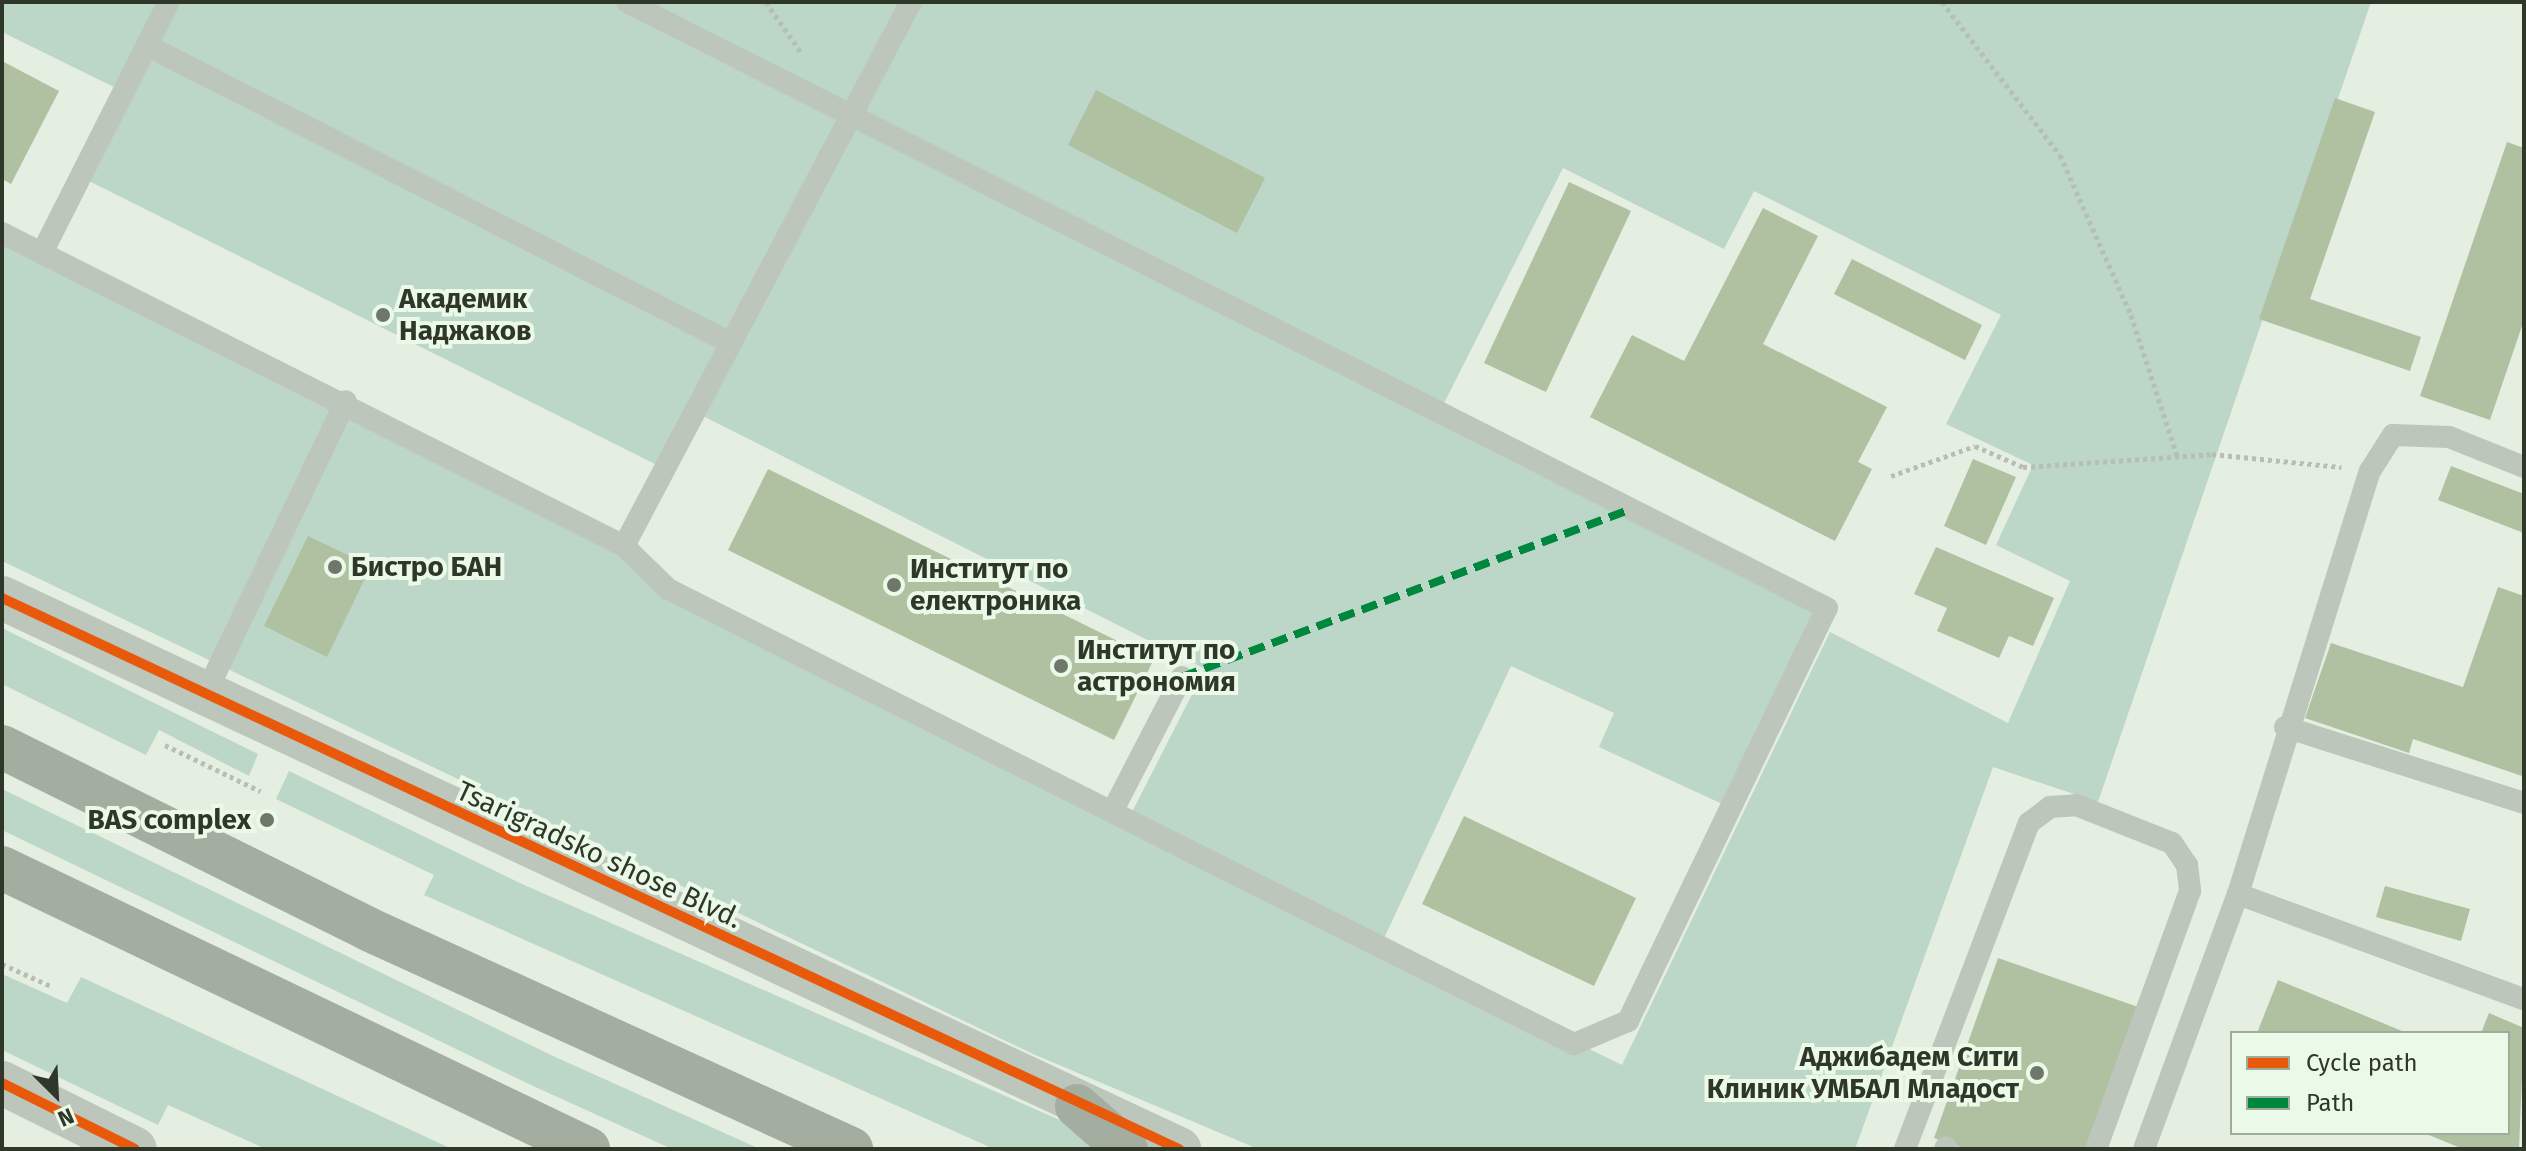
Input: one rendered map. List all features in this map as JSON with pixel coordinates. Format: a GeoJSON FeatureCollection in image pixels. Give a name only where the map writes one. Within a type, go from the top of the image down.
{"type":"FeatureCollection","features":[{"type":"Feature","properties":{"kind":"highway"},"geometry":{"type":"LineString","coordinates":[[2,747],[368,929],[851,1149]]}},
{"type":"Feature","properties":{"kind":"highway"},"geometry":{"type":"LineString","coordinates":[[2,868],[588,1149]]}},
{"type":"Feature","properties":{"kind":"highway"},"geometry":{"type":"LineString","coordinates":[[1077,1106],[1126,1149]]}},
{"type":"Feature","properties":{"kind":"street","name":"Tsarigradsko shose Blvd."},"geometry":{"type":"LineString","coordinates":[[2,598],[204,697],[1077,1106],[1179,1149]]}},
{"type":"Feature","properties":{"kind":"street"},"geometry":{"type":"LineString","coordinates":[[2,1083],[135,1149]]}},
{"type":"Feature","properties":{"kind":"lane"},"geometry":{"type":"LineString","coordinates":[[42,253],[169,2]]}},
{"type":"Feature","properties":{"kind":"lane"},"geometry":{"type":"LineString","coordinates":[[2,233],[346,401],[624,546],[668,589],[1574,1044],[1628,1021],[1827,608],[627,2]]}},
{"type":"Feature","properties":{"kind":"lane"},"geometry":{"type":"LineString","coordinates":[[624,546],[911,2]]}},
{"type":"Feature","properties":{"kind":"lane"},"geometry":{"type":"LineString","coordinates":[[148,46],[731,343]]}},
{"type":"Feature","properties":{"kind":"lane"},"geometry":{"type":"LineString","coordinates":[[204,697],[346,401]]}},
{"type":"Feature","properties":{"kind":"lane"},"geometry":{"type":"LineString","coordinates":[[2144,1149],[2238,894],[2285,727],[2370,471],[2393,435],[2449,437],[2524,467]]}},
{"type":"Feature","properties":{"kind":"lane"},"geometry":{"type":"LineString","coordinates":[[1112,812],[1182,677]]}},
{"type":"Feature","properties":{"kind":"lane"},"geometry":{"type":"LineString","coordinates":[[2285,727],[2524,803]]}},
{"type":"Feature","properties":{"kind":"lane"},"geometry":{"type":"LineString","coordinates":[[1905,1149],[2029,823],[2050,807],[2076,805],[2172,843],[2187,865],[2190,891],[2096,1149]]}},
{"type":"Feature","properties":{"kind":"lane"},"geometry":{"type":"LineString","coordinates":[[2238,894],[2524,999]]}},
{"type":"Feature","properties":{"kind":"path"},"geometry":{"type":"LineString","coordinates":[[1942,2],[2060,155],[2131,315],[2178,459]]}},
{"type":"Feature","properties":{"kind":"path"},"geometry":{"type":"LineString","coordinates":[[1891,476],[1975,446],[2023,467],[2124,454],[2178,459],[2212,454],[2370,471]]}},
{"type":"Feature","properties":{"kind":"path"},"geometry":{"type":"LineString","coordinates":[[165,745],[260,791]]}},
{"type":"Feature","properties":{"kind":"path"},"geometry":{"type":"LineString","coordinates":[[2,964],[53,987]]}},
{"type":"Feature","properties":{"kind":"green space"},"geometry":{"type":"Polygon","coordinates":[[[2,2],[2371,2],[2098,802],[1993,767],[1855,1149],[1258,1149],[1033,1054],[2,561],[2,235],[609,540],[652,582],[1128,820],[1205,669],[695,412],[665,469],[81,177],[124,92],[2,32],[2,2]],[[1563,168],[1439,413],[1827,608],[1731,808],[1599,747],[1614,713],[1511,666],[1380,947],[1622,1065],[1830,632],[2008,723],[2070,581],[1996,545],[2033,465],[1946,424],[2001,315],[1754,191],[1724,249],[1563,168]]]}},
{"type":"Feature","properties":{"kind":"green space"},"geometry":{"type":"Polygon","coordinates":[[[2,628],[258,754],[249,776],[159,730],[146,755],[2,684],[2,628]]]}},
{"type":"Feature","properties":{"kind":"green space"},"geometry":{"type":"Polygon","coordinates":[[[289,771],[522,884],[1069,1124],[1104,1149],[994,1149],[424,895],[434,875],[276,799],[289,771]]]}},
{"type":"Feature","properties":{"kind":"green space"},"geometry":{"type":"Polygon","coordinates":[[[2,789],[553,1056],[760,1149],[672,1149],[531,1085],[2,830],[2,789]]]}},
{"type":"Feature","properties":{"kind":"green space"},"geometry":{"type":"Polygon","coordinates":[[[2,974],[67,1003],[81,977],[452,1149],[266,1149],[168,1105],[158,1125],[2,1050],[2,974]]]}},
{"type":"Feature","properties":{"kind":"building"},"geometry":{"type":"Polygon","coordinates":[[[2,61],[59,91],[11,184],[2,179],[2,61]]]}},
{"type":"Feature","properties":{"kind":"building"},"geometry":{"type":"Polygon","coordinates":[[[1096,90],[1265,178],[1237,233],[1068,145],[1096,90]]]}},
{"type":"Feature","properties":{"kind":"building"},"geometry":{"type":"Polygon","coordinates":[[[2335,98],[2375,112],[2310,299],[2421,337],[2410,371],[2259,319],[2335,98]]]}},
{"type":"Feature","properties":{"kind":"building"},"geometry":{"type":"Polygon","coordinates":[[[2507,142],[2524,148],[2524,320],[2490,420],[2420,396],[2507,142]]]}},
{"type":"Feature","properties":{"kind":"building"},"geometry":{"type":"Polygon","coordinates":[[[1569,182],[1631,211],[1546,392],[1484,363],[1569,182]]]}},
{"type":"Feature","properties":{"kind":"building"},"geometry":{"type":"Polygon","coordinates":[[[1763,208],[1818,236],[1763,344],[1887,407],[1858,462],[1872,469],[1835,541],[1590,417],[1632,335],[1684,361],[1763,208]]]}},
{"type":"Feature","properties":{"kind":"building"},"geometry":{"type":"Polygon","coordinates":[[[1852,259],[1982,325],[1965,360],[1834,294],[1852,259]]]}},
{"type":"Feature","properties":{"kind":"building"},"geometry":{"type":"Polygon","coordinates":[[[1973,459],[2016,477],[1986,545],[1944,526],[1973,459]]]}},
{"type":"Feature","properties":{"kind":"building"},"geometry":{"type":"Polygon","coordinates":[[[2451,466],[2524,494],[2524,533],[2438,500],[2451,466]]]}},
{"type":"Feature","properties":{"kind":"building"},"geometry":{"type":"Polygon","coordinates":[[[768,469],[1154,659],[1114,740],[728,550],[768,469]]]}},
{"type":"Feature","properties":{"kind":"building"},"geometry":{"type":"Polygon","coordinates":[[[308,536],[371,566],[327,657],[264,626],[308,536]]]}},
{"type":"Feature","properties":{"kind":"building"},"geometry":{"type":"Polygon","coordinates":[[[1936,547],[2054,598],[2033,646],[2009,636],[1999,658],[1937,631],[1947,608],[1914,594],[1936,547]]]}},
{"type":"Feature","properties":{"kind":"building"},"geometry":{"type":"Polygon","coordinates":[[[2498,587],[2524,596],[2522,776],[2413,739],[2409,753],[2305,718],[2331,643],[2463,687],[2498,587]]]}},
{"type":"Feature","properties":{"kind":"building"},"geometry":{"type":"Polygon","coordinates":[[[1464,816],[1636,898],[1594,986],[1422,904],[1464,816]]]}},
{"type":"Feature","properties":{"kind":"building"},"geometry":{"type":"Polygon","coordinates":[[[2385,886],[2470,909],[2461,941],[2376,917],[2385,886]]]}},
{"type":"Feature","properties":{"kind":"building","name":"Аджибадем Сити Клиник УМБАЛ Младост"},"geometry":{"type":"Polygon","coordinates":[[[1998,958],[2141,1008],[2091,1149],[1965,1149],[1934,1138],[1998,958]]]}},
{"type":"Feature","properties":{"kind":"building"},"geometry":{"type":"Polygon","coordinates":[[[2278,980],[2402,1031],[2258,1031],[2278,980]]]}},
{"type":"Feature","properties":{"kind":"building"},"geometry":{"type":"Polygon","coordinates":[[[2489,1013],[2524,1028],[2519,1149],[2463,1149],[2429,1135],[2510,1135],[2510,1031],[2482,1031],[2489,1013]]]}},
{"type":"Feature","properties":{"kind":"marked path"},"geometry":{"type":"LineString","coordinates":[[1182,677],[1631,509]]}},
{"type":"Feature","properties":{"kind":"cycle path"},"geometry":{"type":"LineString","coordinates":[[2,598],[1179,1149]]}},
{"type":"Feature","properties":{"kind":"cycle path"},"geometry":{"type":"LineString","coordinates":[[2,1083],[135,1149]]}},
{"type":"Feature","properties":{"kind":"place","name":"Академик Наджаков"},"geometry":{"type":"Point","coordinates":[383,315]}},
{"type":"Feature","properties":{"kind":"place","name":"Бистро БАН"},"geometry":{"type":"Point","coordinates":[335,567]}},
{"type":"Feature","properties":{"kind":"place","name":"Институт по електроника"},"geometry":{"type":"Point","coordinates":[894,585]}},
{"type":"Feature","properties":{"kind":"place","name":"Институт по астрономия"},"geometry":{"type":"Point","coordinates":[1061,666]}},
{"type":"Feature","properties":{"kind":"place","name":"BAS complex"},"geometry":{"type":"Point","coordinates":[267,820]}},
{"type":"Feature","properties":{"kind":"place","name":"Аджибадем Сити Клиник УМБАЛ Младост"},"geometry":{"type":"Point","coordinates":[2037,1073]}}]}
